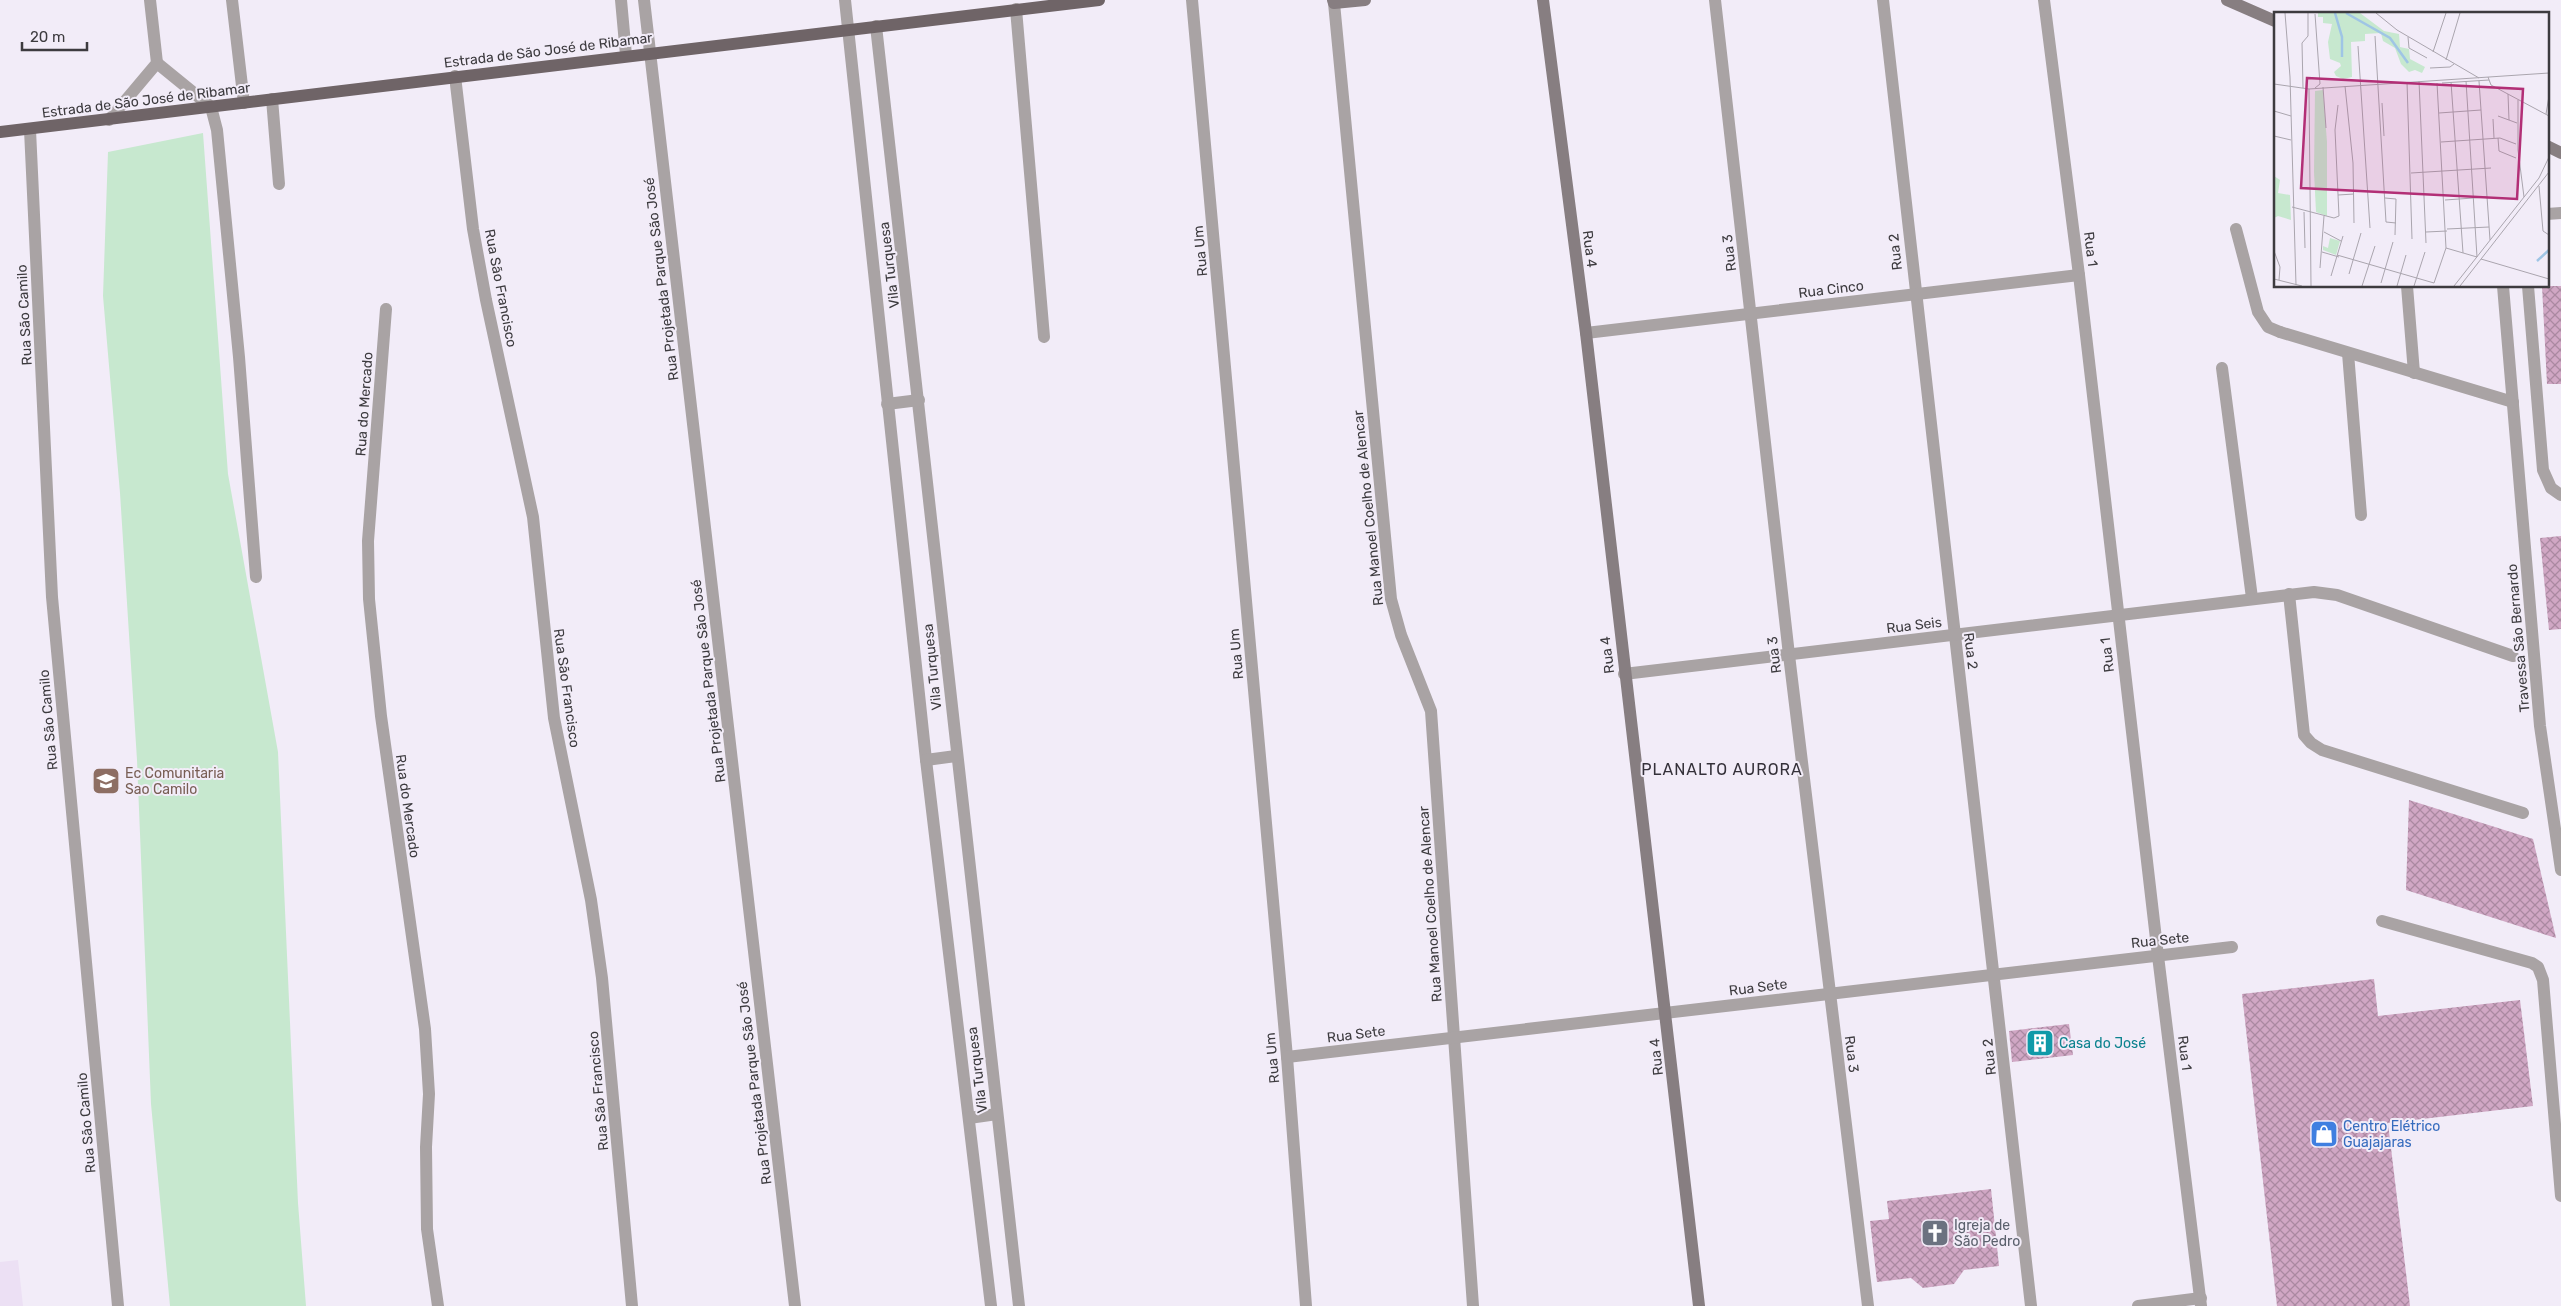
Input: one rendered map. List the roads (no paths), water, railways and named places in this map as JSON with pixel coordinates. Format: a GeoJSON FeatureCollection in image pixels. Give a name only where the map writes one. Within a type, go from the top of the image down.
{"type":"FeatureCollection","features":[{"type":"Feature","properties":{"kind":"main road","name":"Estrada de São José de Ribamar"},"geometry":{"type":"LineString","coordinates":[[0,132],[30,130],[650,52],[1092,0]]}},
{"type":"Feature","properties":{"kind":"street"},"geometry":{"type":"LineString","coordinates":[[150,0],[156,58],[211,107],[217,130],[238,347],[256,577]]}},
{"type":"Feature","properties":{"kind":"street"},"geometry":{"type":"LineString","coordinates":[[232,0],[244,103]]}},
{"type":"Feature","properties":{"kind":"street"},"geometry":{"type":"LineString","coordinates":[[621,0],[626,55]]}},
{"type":"Feature","properties":{"kind":"street","name":"Rua Projetada Parque São José"},"geometry":{"type":"LineString","coordinates":[[644,0],[795,1306]]}},
{"type":"Feature","properties":{"kind":"street","name":"Vila Turquesa"},"geometry":{"type":"LineString","coordinates":[[845,0],[926,760],[991,1306]]}},
{"type":"Feature","properties":{"kind":"street","name":"Rua Um"},"geometry":{"type":"LineString","coordinates":[[1192,0],[1287,1057],[1306,1306]]}},
{"type":"Feature","properties":{"kind":"street"},"geometry":{"type":"LineString","coordinates":[[1333,2],[1365,0]]}},
{"type":"Feature","properties":{"kind":"street","name":"Rua 4"},"geometry":{"type":"LineString","coordinates":[[1543,0],[1586,333],[1624,674],[1666,1013],[1699,1306]]}},
{"type":"Feature","properties":{"kind":"street","name":"Rua 3"},"geometry":{"type":"LineString","coordinates":[[1715,0],[1752,313],[1789,655],[1868,1306]]}},
{"type":"Feature","properties":{"kind":"street","name":"Rua 2"},"geometry":{"type":"LineString","coordinates":[[1883,0],[1914,295],[1996,975],[2031,1306]]}},
{"type":"Feature","properties":{"kind":"street","name":"Rua 1"},"geometry":{"type":"LineString","coordinates":[[2044,0],[2079,275],[2158,956],[2201,1302]]}},
{"type":"Feature","properties":{"kind":"street"},"geometry":{"type":"LineString","coordinates":[[2227,0],[2274,21]]}},
{"type":"Feature","properties":{"kind":"street","name":"Rua Manoel Coelho de Alencar"},"geometry":{"type":"LineString","coordinates":[[1333,2],[1391,599],[1401,635],[1431,711],[1473,1306]]}},
{"type":"Feature","properties":{"kind":"street"},"geometry":{"type":"LineString","coordinates":[[1016,9],[1044,338]]}},
{"type":"Feature","properties":{"kind":"street","name":"Vila Turquesa"},"geometry":{"type":"LineString","coordinates":[[876,26],[920,400],[956,756],[1019,1306]]}},
{"type":"Feature","properties":{"kind":"street"},"geometry":{"type":"LineString","coordinates":[[109,120],[156,58]]}},
{"type":"Feature","properties":{"kind":"street","name":"Rua São Francisco"},"geometry":{"type":"LineString","coordinates":[[455,76],[473,229],[486,300],[533,517],[554,718],[591,900],[602,978],[632,1306]]}},
{"type":"Feature","properties":{"kind":"street"},"geometry":{"type":"LineString","coordinates":[[272,99],[279,184]]}},
{"type":"Feature","properties":{"kind":"street","name":"Rua São Camilo"},"geometry":{"type":"LineString","coordinates":[[30,130],[52,596],[118,1306]]}},
{"type":"Feature","properties":{"kind":"street"},"geometry":{"type":"LineString","coordinates":[[2548,146],[2561,153]]}},
{"type":"Feature","properties":{"kind":"street"},"geometry":{"type":"LineString","coordinates":[[2548,214],[2561,213]]}},
{"type":"Feature","properties":{"kind":"street"},"geometry":{"type":"LineString","coordinates":[[2236,229],[2258,312],[2268,327],[2513,402]]}},
{"type":"Feature","properties":{"kind":"street","name":"Rua Cinco"},"geometry":{"type":"LineString","coordinates":[[1586,333],[2079,275]]}},
{"type":"Feature","properties":{"kind":"street"},"geometry":{"type":"LineString","coordinates":[[2408,288],[2414,373]]}},
{"type":"Feature","properties":{"kind":"street","name":"Travessa São Bernardo"},"geometry":{"type":"LineString","coordinates":[[2503,288],[2540,726],[2561,870]]}},
{"type":"Feature","properties":{"kind":"street"},"geometry":{"type":"LineString","coordinates":[[2528,288],[2543,470],[2551,488],[2561,495]]}},
{"type":"Feature","properties":{"kind":"street","name":"Rua do Mercado"},"geometry":{"type":"LineString","coordinates":[[386,309],[368,541],[369,599],[381,716],[424,1029],[429,1094],[426,1147],[427,1229],[438,1306]]}},
{"type":"Feature","properties":{"kind":"street"},"geometry":{"type":"LineString","coordinates":[[2348,353],[2361,515]]}},
{"type":"Feature","properties":{"kind":"street"},"geometry":{"type":"LineString","coordinates":[[2222,368],[2252,598]]}},
{"type":"Feature","properties":{"kind":"street"},"geometry":{"type":"LineString","coordinates":[[888,404],[920,400]]}},
{"type":"Feature","properties":{"kind":"street","name":"Rua Seis"},"geometry":{"type":"LineString","coordinates":[[1624,674],[2118,617],[2252,598],[2314,592],[2336,596],[2512,656]]}},
{"type":"Feature","properties":{"kind":"street"},"geometry":{"type":"LineString","coordinates":[[2289,594],[2304,735],[2311,744],[2322,750],[2523,813]]}},
{"type":"Feature","properties":{"kind":"street"},"geometry":{"type":"LineString","coordinates":[[926,760],[956,756]]}},
{"type":"Feature","properties":{"kind":"street"},"geometry":{"type":"LineString","coordinates":[[2382,921],[2532,963],[2538,967],[2543,980],[2561,1196]]}},
{"type":"Feature","properties":{"kind":"street","name":"Rua Sete"},"geometry":{"type":"LineString","coordinates":[[1287,1057],[2232,948]]}},
{"type":"Feature","properties":{"kind":"street"},"geometry":{"type":"LineString","coordinates":[[969,1118],[997,1114]]}},
{"type":"Feature","properties":{"kind":"street"},"geometry":{"type":"LineString","coordinates":[[2138,1306],[2201,1302]]}},
{"type":"Feature","properties":{"kind":"place","name":"Ec Comunitaria Sao Camilo"},"geometry":{"type":"Point","coordinates":[106,781]}},
{"type":"Feature","properties":{"kind":"place","name":"Casa do José"},"geometry":{"type":"Point","coordinates":[2040,1043]}},
{"type":"Feature","properties":{"kind":"place","name":"Centro Elétrico Guajajaras"},"geometry":{"type":"Point","coordinates":[2324,1134]}},
{"type":"Feature","properties":{"kind":"place","name":"Igreja de São Pedro"},"geometry":{"type":"Point","coordinates":[1935,1233]}},
{"type":"Feature","properties":{"kind":"district","name":"PLANALTO AURORA"},"geometry":{"type":"Point","coordinates":[1722,769]}}]}
